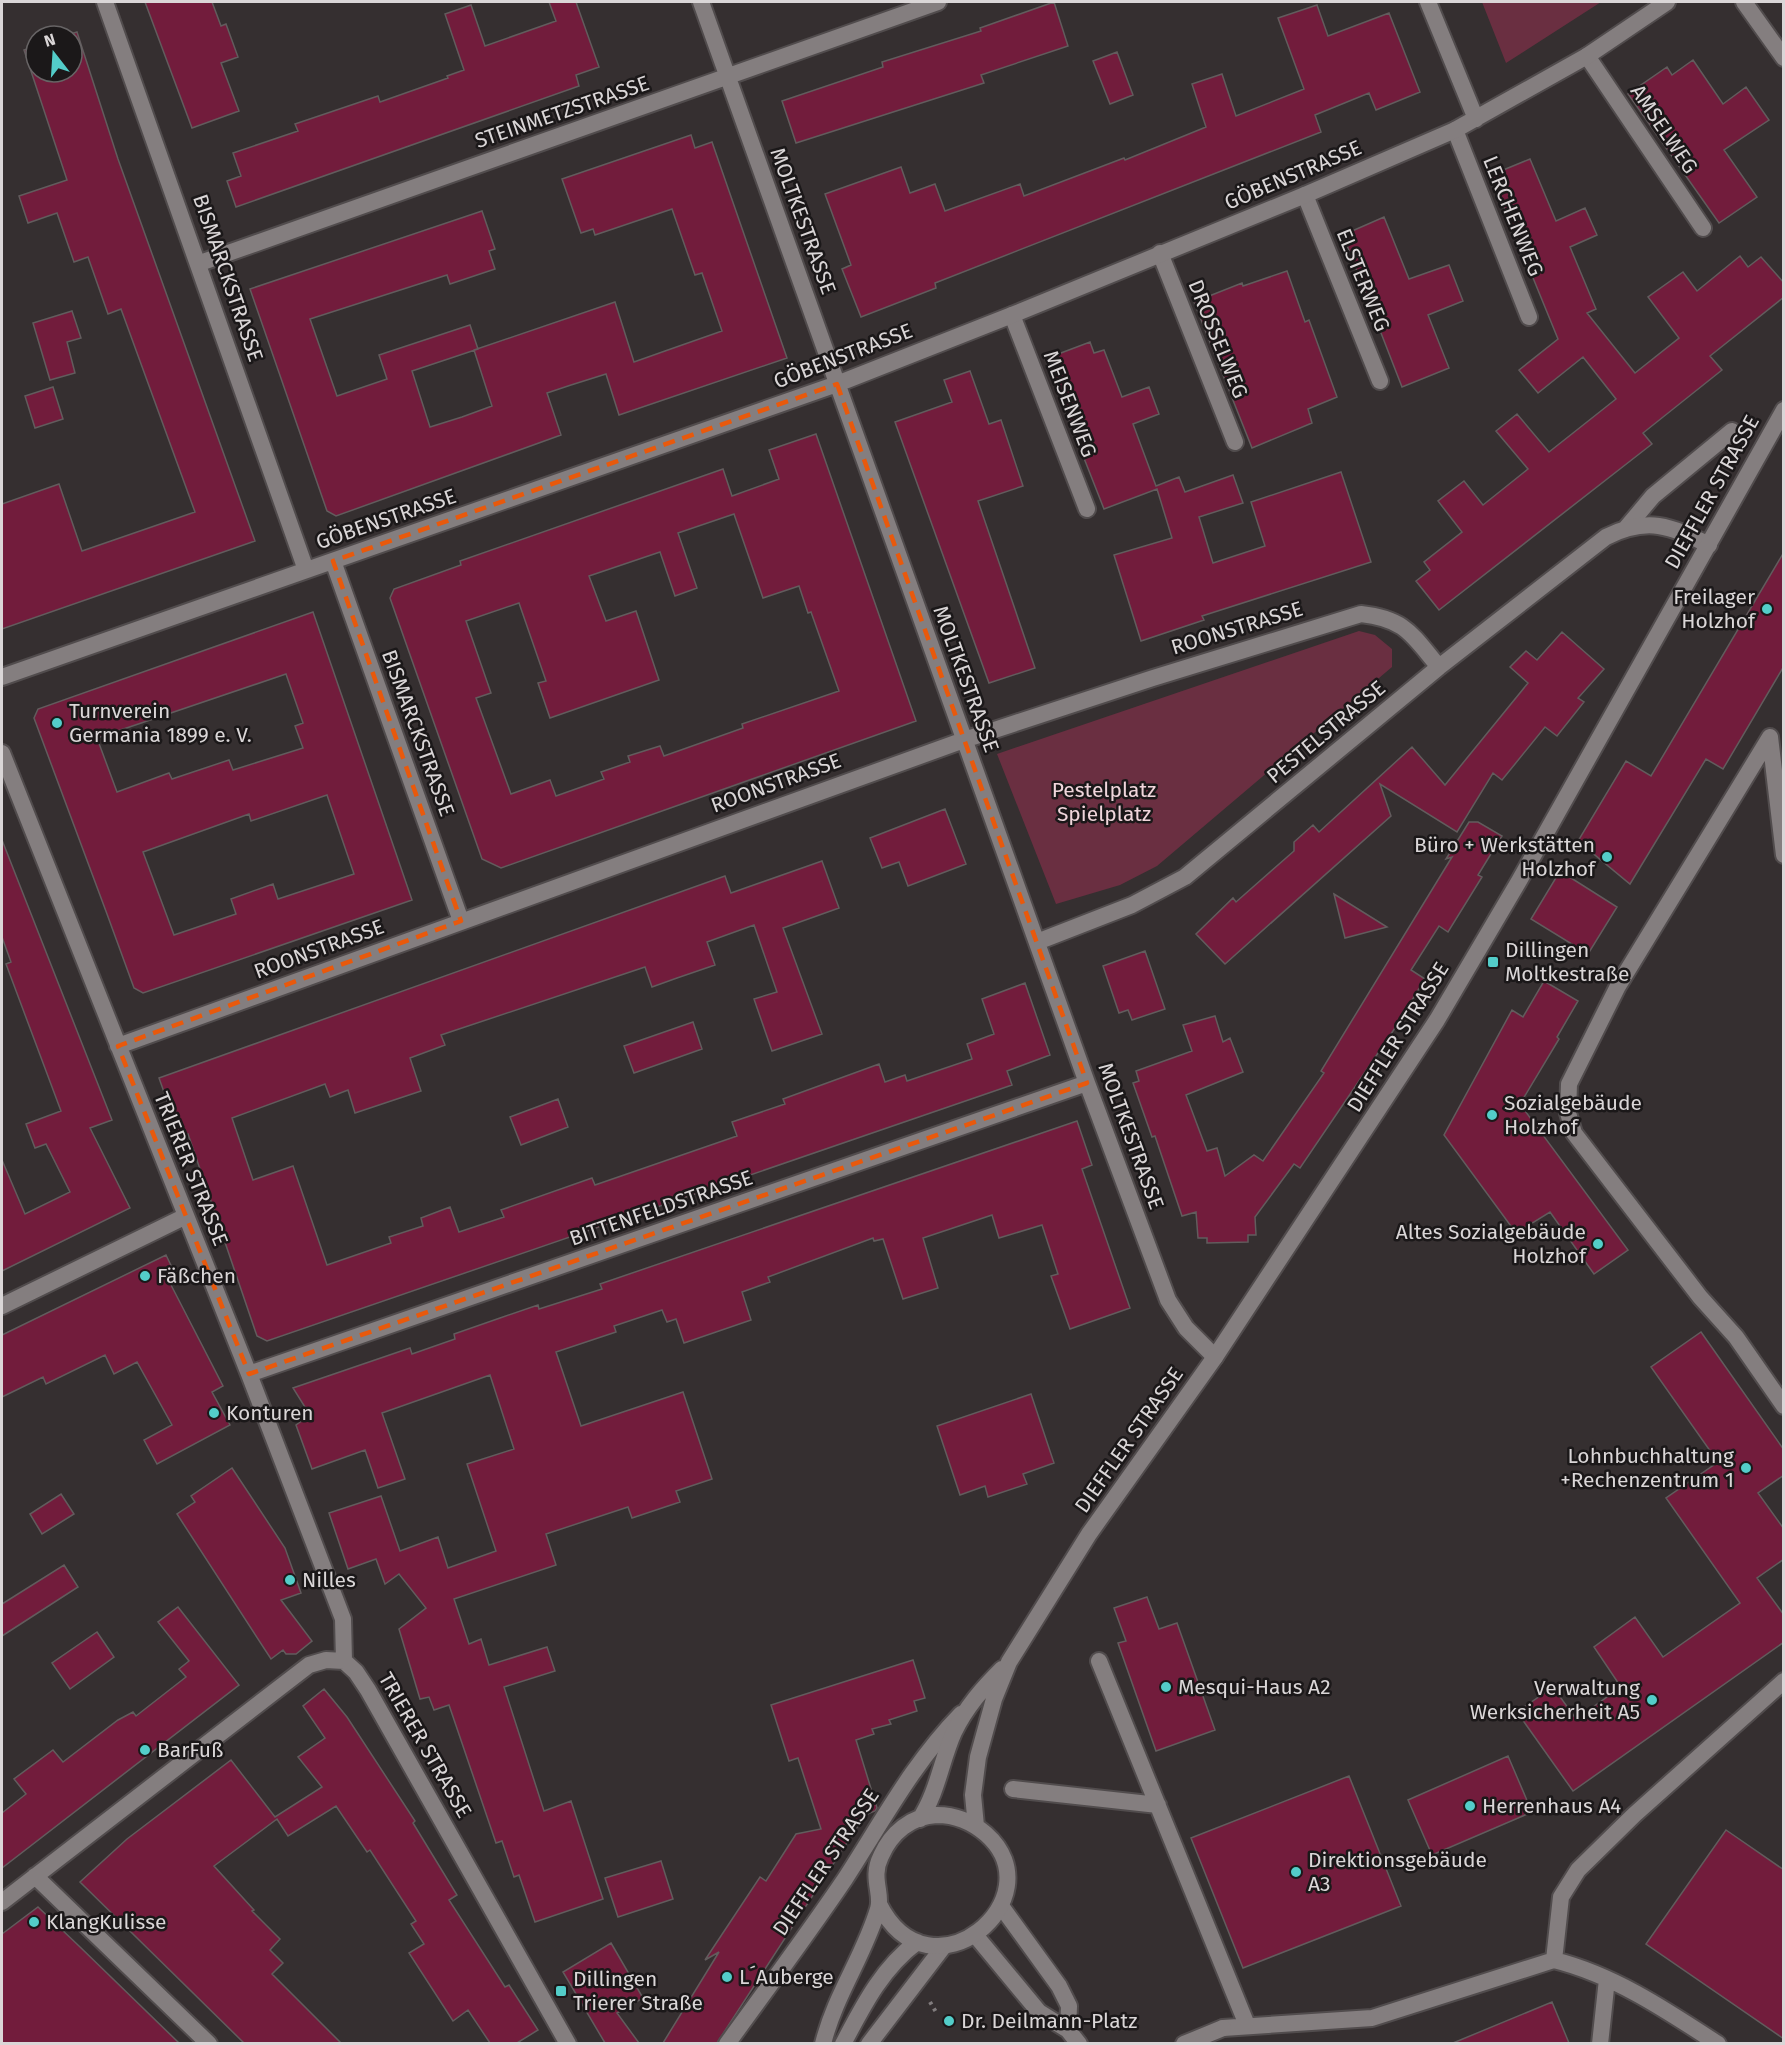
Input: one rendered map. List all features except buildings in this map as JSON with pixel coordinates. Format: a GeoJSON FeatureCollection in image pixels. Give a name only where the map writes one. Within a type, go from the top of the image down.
{"type":"FeatureCollection","features":[{"type":"Feature","properties":{"kind":"street","name":"BISMARCKSTRASSE"},"geometry":{"type":"LineString","coordinates":[[105,2],[200,263],[306,570]]}},
{"type":"Feature","properties":{"kind":"street","name":"MOLTKESTRASSE"},"geometry":{"type":"LineString","coordinates":[[701,2],[1087,1083],[1168,1300],[1186,1328],[1215,1357]]}},
{"type":"Feature","properties":{"kind":"street","name":"STEINMETZSTRASSE"},"geometry":{"type":"LineString","coordinates":[[200,263],[938,2]]}},
{"type":"Feature","properties":{"kind":"street"},"geometry":{"type":"LineString","coordinates":[[1428,2],[1476,119]]}},
{"type":"Feature","properties":{"kind":"street","name":"GÖBENSTRASSE"},"geometry":{"type":"LineString","coordinates":[[2,677],[837,384],[1012,315],[1305,195],[1455,130],[1587,56],[1667,2]]}},
{"type":"Feature","properties":{"kind":"street"},"geometry":{"type":"LineString","coordinates":[[1744,2],[1784,58]]}},
{"type":"Feature","properties":{"kind":"street","name":"AMSELWEG"},"geometry":{"type":"LineString","coordinates":[[1587,56],[1703,228]]}},
{"type":"Feature","properties":{"kind":"street","name":"LERCHENWEG"},"geometry":{"type":"LineString","coordinates":[[1455,130],[1529,317]]}},
{"type":"Feature","properties":{"kind":"street","name":"ELSTERWEG"},"geometry":{"type":"LineString","coordinates":[[1305,195],[1380,381]]}},
{"type":"Feature","properties":{"kind":"street","name":"DROSSELWEG"},"geometry":{"type":"LineString","coordinates":[[1160,253],[1234,442]]}},
{"type":"Feature","properties":{"kind":"street","name":"MEISENWEG"},"geometry":{"type":"LineString","coordinates":[[1012,315],[1087,509]]}},
{"type":"Feature","properties":{"kind":"street","name":"DIEFFLER STRASSE"},"geometry":{"type":"LineString","coordinates":[[976,1826],[973,1795],[978,1757],[994,1699],[1010,1662],[1089,1534],[1215,1357],[1437,1020],[1519,881],[1784,410]]}},
{"type":"Feature","properties":{"kind":"street","name":"PESTELSTRASSE"},"geometry":{"type":"LineString","coordinates":[[1627,527],[1653,496],[1732,431]]}},
{"type":"Feature","properties":{"kind":"street","name":"PESTELSTRASSE"},"geometry":{"type":"LineString","coordinates":[[1037,942],[1132,905],[1185,877],[1439,668],[1606,537],[1627,527],[1648,524],[1674,528],[1709,545]]}},
{"type":"Feature","properties":{"kind":"street","name":"BISMARCKSTRASSE"},"geometry":{"type":"LineString","coordinates":[[333,561],[461,921]]}},
{"type":"Feature","properties":{"kind":"street","name":"ROONSTRASSE"},"geometry":{"type":"LineString","coordinates":[[118,1046],[964,740],[1153,678],[1361,614],[1382,616],[1405,627],[1439,668]]}},
{"type":"Feature","properties":{"kind":"street"},"geometry":{"type":"LineString","coordinates":[[1784,855],[1770,737],[1618,986],[1569,1084],[1568,1113],[1574,1134],[1700,1297],[1736,1337],[1784,1407]]}},
{"type":"Feature","properties":{"kind":"street","name":"TRIERER STRASSE"},"geometry":{"type":"LineString","coordinates":[[2,753],[184,1217],[249,1374],[343,1619],[344,1661],[356,1672],[368,1690],[568,2043]]}},
{"type":"Feature","properties":{"kind":"street","name":"BITTENFELDSTRASSE"},"geometry":{"type":"LineString","coordinates":[[249,1374],[1087,1083]]}},
{"type":"Feature","properties":{"kind":"street"},"geometry":{"type":"LineString","coordinates":[[2,1306],[184,1217]]}},
{"type":"Feature","properties":{"kind":"street"},"geometry":{"type":"LineString","coordinates":[[2,1902],[309,1665],[326,1660],[344,1661]]}},
{"type":"Feature","properties":{"kind":"street"},"geometry":{"type":"LineString","coordinates":[[1099,1661],[1247,2025]]}},
{"type":"Feature","properties":{"kind":"street","name":"DIEFFLER STRASSE"},"geometry":{"type":"LineString","coordinates":[[920,1818],[932,1799],[953,1734],[966,1710],[983,1687],[1010,1662]]}},
{"type":"Feature","properties":{"kind":"street"},"geometry":{"type":"LineString","coordinates":[[1554,1960],[1561,1897],[1578,1870],[1634,1815],[1784,1682]]}},
{"type":"Feature","properties":{"kind":"street","name":"DIEFFLER STRASSE"},"geometry":{"type":"LineString","coordinates":[[727,2043],[845,1879],[915,1768],[935,1741],[966,1710]]}},
{"type":"Feature","properties":{"kind":"street"},"geometry":{"type":"LineString","coordinates":[[1013,1790],[1158,1805]]}},
{"type":"Feature","properties":{"kind":"street"},"geometry":{"type":"LineString","coordinates":[[943,1815],[976,1826],[990,1838],[1003,1861],[1006,1888],[1001,1906],[991,1923],[976,1936],[960,1943],[944,1946],[917,1942],[894,1927],[879,1904],[875,1884],[877,1863],[886,1844],[901,1828],[920,1818],[943,1815]]}},
{"type":"Feature","properties":{"kind":"street"},"geometry":{"type":"LineString","coordinates":[[35,1876],[209,2043]]}},
{"type":"Feature","properties":{"kind":"street"},"geometry":{"type":"LineString","coordinates":[[823,2043],[833,2010],[871,1931],[879,1904]]}},
{"type":"Feature","properties":{"kind":"street"},"geometry":{"type":"LineString","coordinates":[[1001,1906],[1059,1986],[1069,2006],[1068,2030]]}},
{"type":"Feature","properties":{"kind":"street"},"geometry":{"type":"LineString","coordinates":[[976,1936],[1039,2012],[1068,2030],[1079,2043]]}},
{"type":"Feature","properties":{"kind":"street"},"geometry":{"type":"LineString","coordinates":[[843,2043],[864,2004],[888,1968],[917,1942]]}},
{"type":"Feature","properties":{"kind":"street"},"geometry":{"type":"LineString","coordinates":[[869,2043],[944,1946]]}},
{"type":"Feature","properties":{"kind":"street"},"geometry":{"type":"LineString","coordinates":[[1184,2043],[1223,2028],[1372,2018],[1554,1960],[1578,1966],[1651,2000],[1718,2043]]}},
{"type":"Feature","properties":{"kind":"street"},"geometry":{"type":"LineString","coordinates":[[1600,2043],[1607,1979]]}},
{"type":"Feature","properties":{"kind":"highlighted area"},"geometry":{"type":"Polygon","coordinates":[[[837,384],[1087,1083],[249,1374],[118,1046],[461,921],[333,561],[837,384]]]}},
{"type":"Feature","properties":{"kind":"green space"},"geometry":{"type":"Polygon","coordinates":[[[1482,2],[1601,2],[1506,63],[1482,2]]]}},
{"type":"Feature","properties":{"kind":"green space","name":"Pestelplatz Spielplatz"},"geometry":{"type":"Polygon","coordinates":[[[1359,631],[1375,635],[1392,649],[1392,667],[1157,866],[1120,885],[1056,904],[997,754],[1359,631]]]}},
{"type":"Feature","properties":{"kind":"place","name":"Freilager Holzhof"},"geometry":{"type":"Point","coordinates":[1767,609]}},
{"type":"Feature","properties":{"kind":"place","name":"Turnverein Germania 1899 e. V."},"geometry":{"type":"Point","coordinates":[57,723]}},
{"type":"Feature","properties":{"kind":"place","name":"Büro + Werkstätten Holzhof"},"geometry":{"type":"Point","coordinates":[1607,857]}},
{"type":"Feature","properties":{"kind":"place","name":"Dillingen Moltkestraße"},"geometry":{"type":"Point","coordinates":[1493,962]}},
{"type":"Feature","properties":{"kind":"place","name":"Sozialgebäude Holzhof"},"geometry":{"type":"Point","coordinates":[1492,1115]}},
{"type":"Feature","properties":{"kind":"place","name":"Altes Sozialgebäude Holzhof"},"geometry":{"type":"Point","coordinates":[1598,1244]}},
{"type":"Feature","properties":{"kind":"place","name":"Fäßchen"},"geometry":{"type":"Point","coordinates":[145,1276]}},
{"type":"Feature","properties":{"kind":"place","name":"Konturen"},"geometry":{"type":"Point","coordinates":[214,1413]}},
{"type":"Feature","properties":{"kind":"place","name":"Lohnbuchhaltung +Rechenzentrum 1"},"geometry":{"type":"Point","coordinates":[1746,1468]}},
{"type":"Feature","properties":{"kind":"place","name":"Nilles"},"geometry":{"type":"Point","coordinates":[290,1580]}},
{"type":"Feature","properties":{"kind":"place","name":"Mesqui-Haus A2"},"geometry":{"type":"Point","coordinates":[1166,1687]}},
{"type":"Feature","properties":{"kind":"place","name":"Verwaltung Werksicherheit A5"},"geometry":{"type":"Point","coordinates":[1652,1700]}},
{"type":"Feature","properties":{"kind":"place","name":"BarFuß"},"geometry":{"type":"Point","coordinates":[145,1750]}},
{"type":"Feature","properties":{"kind":"place","name":"Herrenhaus A4"},"geometry":{"type":"Point","coordinates":[1470,1806]}},
{"type":"Feature","properties":{"kind":"place","name":"Direktionsgebäude A3"},"geometry":{"type":"Point","coordinates":[1296,1872]}},
{"type":"Feature","properties":{"kind":"place","name":"KlangKulisse"},"geometry":{"type":"Point","coordinates":[34,1922]}},
{"type":"Feature","properties":{"kind":"place","name":"L´Auberge"},"geometry":{"type":"Point","coordinates":[727,1977]}},
{"type":"Feature","properties":{"kind":"place","name":"Dillingen Trierer Straße"},"geometry":{"type":"Point","coordinates":[561,1991]}},
{"type":"Feature","properties":{"kind":"place","name":"Dr. Deilmann-Platz"},"geometry":{"type":"Point","coordinates":[949,2021]}}]}
